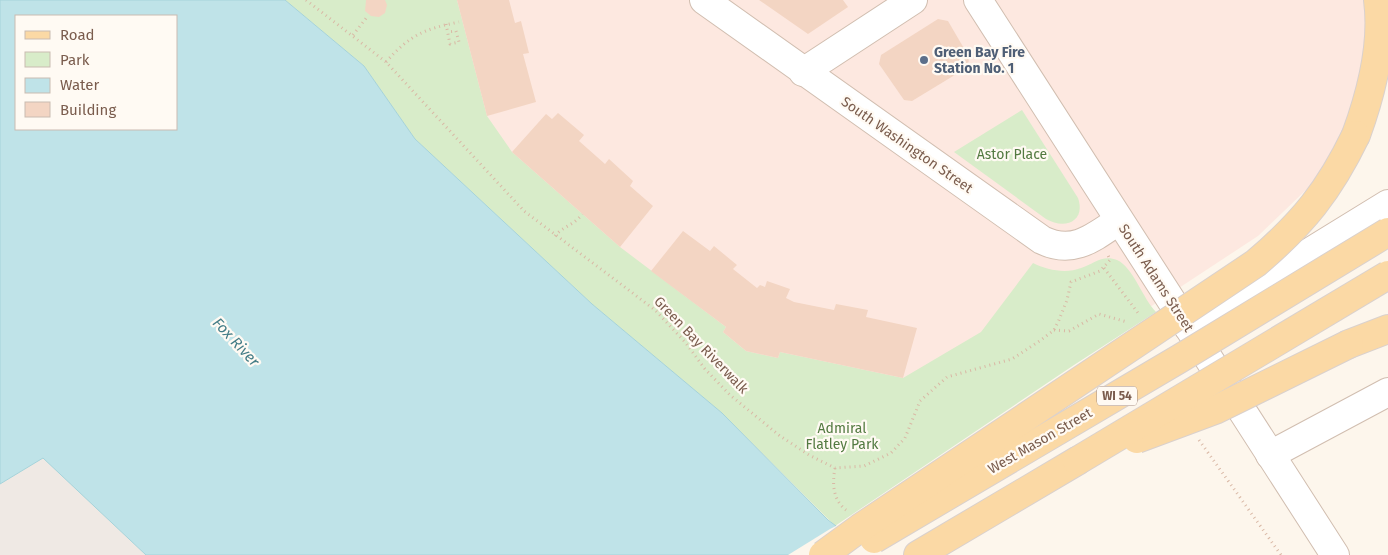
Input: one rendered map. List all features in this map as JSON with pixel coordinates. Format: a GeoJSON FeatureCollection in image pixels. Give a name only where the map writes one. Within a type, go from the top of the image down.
{"type":"FeatureCollection","features":[{"type":"Feature","properties":{"kind":"main road"},"geometry":{"type":"LineString","coordinates":[[823,555],[860,528],[1256,263],[1304,218],[1326,191],[1356,135],[1370,96],[1378,44],[1378,0]]}},
{"type":"Feature","properties":{"kind":"main road","name":"West Mason Street"},"geometry":{"type":"LineString","coordinates":[[844,555],[1179,359],[1388,232]]}},
{"type":"Feature","properties":{"kind":"main road","name":"WI 54"},"geometry":{"type":"LineString","coordinates":[[918,555],[1388,274]]}},
{"type":"Feature","properties":{"kind":"main road"},"geometry":{"type":"LineString","coordinates":[[1076,461],[1215,410],[1349,344],[1388,329]]}},
{"type":"Feature","properties":{"kind":"street","name":"South Washington Street"},"geometry":{"type":"LineString","coordinates":[[704,0],[1042,240],[1062,247],[1073,246],[1109,227]]}},
{"type":"Feature","properties":{"kind":"street"},"geometry":{"type":"LineString","coordinates":[[803,72],[913,0]]}},
{"type":"Feature","properties":{"kind":"street","name":"South Adams Street"},"geometry":{"type":"LineString","coordinates":[[978,0],[1109,227],[1188,327],[1335,555]]}},
{"type":"Feature","properties":{"kind":"street"},"geometry":{"type":"LineString","coordinates":[[1188,327],[1388,204]]}},
{"type":"Feature","properties":{"kind":"street"},"geometry":{"type":"LineString","coordinates":[[1270,455],[1388,392]]}},
{"type":"Feature","properties":{"kind":"path","name":"Green Bay Riverwalk"},"geometry":{"type":"LineString","coordinates":[[306,0],[386,62],[524,211],[655,310],[685,342],[705,370],[730,395],[780,436],[809,455],[835,468],[864,466],[891,453],[905,438],[920,401],[947,378],[1012,359],[1054,330]]}},
{"type":"Feature","properties":{"kind":"path"},"geometry":{"type":"LineString","coordinates":[[353,35],[367,17]]}},
{"type":"Feature","properties":{"kind":"path"},"geometry":{"type":"LineString","coordinates":[[386,62],[403,44],[416,34],[446,24],[459,22]]}},
{"type":"Feature","properties":{"kind":"path"},"geometry":{"type":"LineString","coordinates":[[446,24],[450,44],[459,42],[456,31],[448,32]]}},
{"type":"Feature","properties":{"kind":"path"},"geometry":{"type":"LineString","coordinates":[[555,236],[561,228],[579,220],[582,214]]}},
{"type":"Feature","properties":{"kind":"path"},"geometry":{"type":"LineString","coordinates":[[1109,227],[1110,260],[1100,271],[1071,282],[1067,300],[1054,330],[1069,331],[1099,314],[1120,318],[1134,325]]}},
{"type":"Feature","properties":{"kind":"shaded area"},"geometry":{"type":"Polygon","coordinates":[[[285,0],[1378,0],[1356,135],[1308,188],[1258,236],[1150,307],[768,460],[415,139],[364,66],[285,0]]]}},
{"type":"Feature","properties":{"kind":"shaded area"},"geometry":{"type":"Polygon","coordinates":[[[43,457],[146,555],[0,555],[0,484],[43,457]]]}},
{"type":"Feature","properties":{"kind":"green space","name":"Admiral Flatley Park"},"geometry":{"type":"Polygon","coordinates":[[[285,0],[457,0],[487,116],[512,152],[620,247],[726,327],[723,332],[746,351],[778,358],[780,352],[903,378],[981,332],[1033,263],[1044,268],[1069,271],[1098,260],[1112,258],[1128,269],[1156,312],[835,526],[722,413],[592,304],[415,139],[364,66],[285,0]]]}},
{"type":"Feature","properties":{"kind":"green space","name":"Astor Place"},"geometry":{"type":"Polygon","coordinates":[[[1022,110],[1078,198],[1079,213],[1072,221],[1060,224],[1046,219],[954,152],[1022,110]]]}},
{"type":"Feature","properties":{"kind":"water","name":"Fox River"},"geometry":{"type":"Polygon","coordinates":[[[0,0],[285,0],[364,66],[415,139],[592,304],[722,413],[828,520],[875,555],[146,555],[43,458],[0,484],[0,0]]]}},
{"type":"Feature","properties":{"kind":"pier"},"geometry":{"type":"Polygon","coordinates":[[[838,525],[877,555],[788,555],[830,529],[838,525]]]}},
{"type":"Feature","properties":{"kind":"building"},"geometry":{"type":"Polygon","coordinates":[[[366,0],[385,0],[387,5],[385,13],[379,17],[371,16],[365,11],[366,0]]]}},
{"type":"Feature","properties":{"kind":"building"},"geometry":{"type":"Polygon","coordinates":[[[457,0],[509,0],[515,23],[521,21],[529,53],[523,54],[536,102],[487,116],[457,0]]]}},
{"type":"Feature","properties":{"kind":"building"},"geometry":{"type":"Polygon","coordinates":[[[759,0],[843,0],[848,7],[808,34],[759,0]]]}},
{"type":"Feature","properties":{"kind":"building","name":"Green Bay Fire Station No. 1"},"geometry":{"type":"Polygon","coordinates":[[[938,19],[948,21],[969,57],[968,67],[912,101],[904,100],[879,64],[881,55],[938,19]]]}},
{"type":"Feature","properties":{"kind":"building"},"geometry":{"type":"Polygon","coordinates":[[[558,113],[584,135],[579,141],[605,164],[609,159],[633,181],[630,186],[653,206],[620,247],[512,152],[546,114],[552,119],[558,113]]]}},
{"type":"Feature","properties":{"kind":"building"},"geometry":{"type":"Polygon","coordinates":[[[683,231],[710,251],[714,246],[737,265],[733,269],[757,288],[760,285],[765,287],[767,281],[790,289],[786,298],[794,302],[834,310],[836,304],[868,310],[866,317],[917,328],[903,378],[780,352],[778,358],[746,351],[723,332],[726,327],[651,271],[683,231]]]}},
{"type":"Feature","properties":{"kind":"place","name":"Green Bay Fire Station No. 1"},"geometry":{"type":"Point","coordinates":[924,60]}}]}
